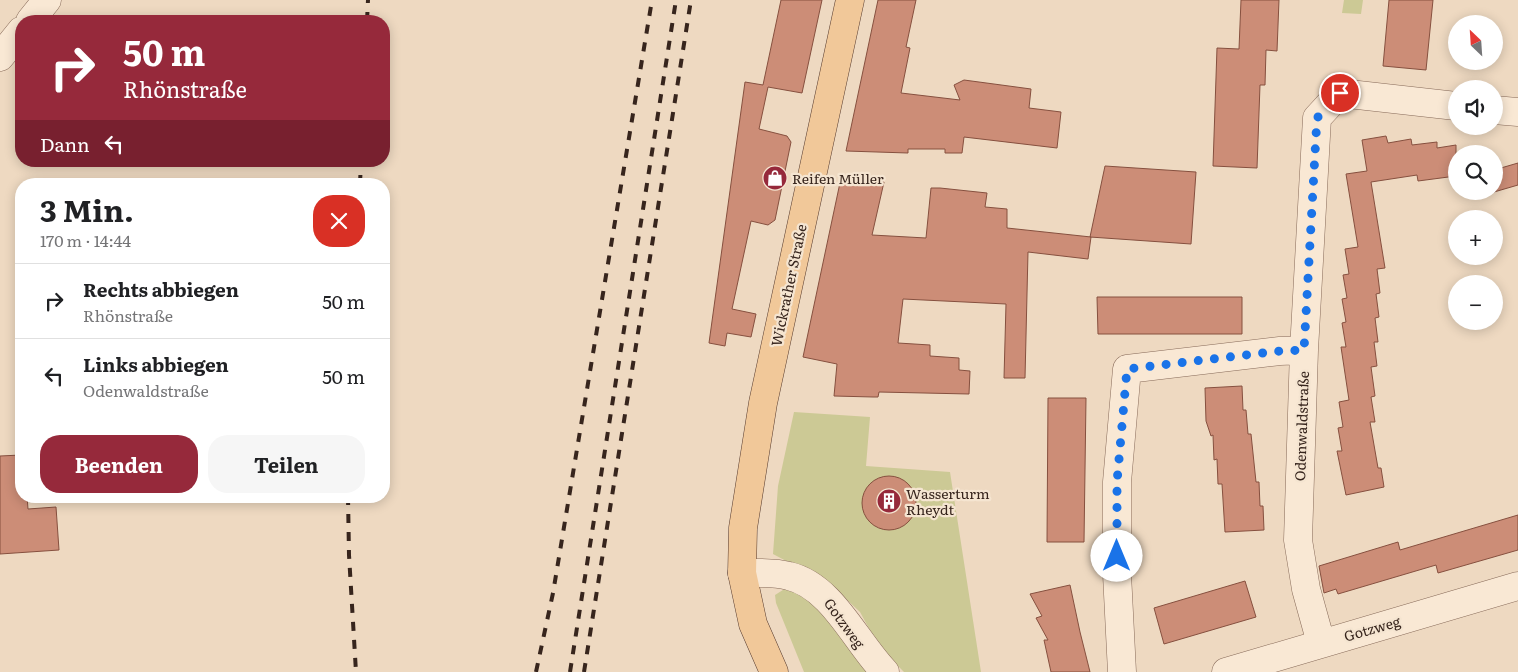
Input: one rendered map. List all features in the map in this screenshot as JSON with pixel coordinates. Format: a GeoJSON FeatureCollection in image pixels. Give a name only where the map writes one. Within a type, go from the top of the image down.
{"type":"FeatureCollection","features":[{"type":"Feature","properties":{"kind":"main road","name":"Wickrather Straße"},"geometry":{"type":"LineString","coordinates":[[774,672],[753,624],[742,572],[743,528],[763,403],[850,0]]}},
{"type":"Feature","properties":{"kind":"street"},"geometry":{"type":"LineString","coordinates":[[35,15],[47,0]]}},
{"type":"Feature","properties":{"kind":"street"},"geometry":{"type":"LineString","coordinates":[[0,57],[15,38]]}},
{"type":"Feature","properties":{"kind":"street","name":"Odenwaldstraße"},"geometry":{"type":"LineString","coordinates":[[1321,643],[1306,589],[1298,540],[1304,350],[1317,118],[1340,93],[1448,105]]}},
{"type":"Feature","properties":{"kind":"street"},"geometry":{"type":"LineString","coordinates":[[1503,111],[1518,112]]}},
{"type":"Feature","properties":{"kind":"street"},"geometry":{"type":"LineString","coordinates":[[1122,672],[1117,482],[1127,369],[1280,351],[1304,350]]}},
{"type":"Feature","properties":{"kind":"street","name":"Gotzweg"},"geometry":{"type":"LineString","coordinates":[[742,572],[788,575],[808,582],[822,592],[868,654],[884,672]]}},
{"type":"Feature","properties":{"kind":"street","name":"Gotzweg"},"geometry":{"type":"LineString","coordinates":[[1226,672],[1518,586]]}},
{"type":"Feature","properties":{"kind":"shaded area"},"geometry":{"type":"Polygon","coordinates":[[[1344,0],[1363,0],[1361,14],[1342,13],[1344,0]]]}},
{"type":"Feature","properties":{"kind":"shaded area"},"geometry":{"type":"Polygon","coordinates":[[[794,412],[870,417],[866,466],[950,472],[981,672],[904,672],[879,647],[860,612],[831,585],[773,554],[778,486],[794,412]]]}},
{"type":"Feature","properties":{"kind":"shaded area"},"geometry":{"type":"Polygon","coordinates":[[[786,588],[809,594],[871,672],[804,672],[776,603],[775,595],[786,588]]]}},
{"type":"Feature","properties":{"kind":"building"},"geometry":{"type":"Polygon","coordinates":[[[781,0],[822,0],[802,93],[768,87],[759,129],[787,136],[791,142],[775,220],[768,225],[751,221],[732,309],[756,314],[751,337],[727,333],[725,346],[709,343],[745,82],[763,85],[781,0]]]}},
{"type":"Feature","properties":{"kind":"building"},"geometry":{"type":"Polygon","coordinates":[[[878,0],[916,0],[906,47],[910,48],[901,93],[960,100],[954,85],[964,80],[1031,89],[1029,108],[1061,112],[1057,148],[964,137],[962,153],[945,153],[945,149],[908,149],[908,153],[846,151],[878,0]]]}},
{"type":"Feature","properties":{"kind":"building"},"geometry":{"type":"Polygon","coordinates":[[[1241,0],[1279,0],[1277,51],[1266,50],[1265,85],[1260,85],[1257,168],[1213,166],[1217,48],[1239,49],[1241,0]]]}},
{"type":"Feature","properties":{"kind":"building"},"geometry":{"type":"Polygon","coordinates":[[[1389,0],[1433,0],[1426,70],[1383,66],[1389,0]]]}},
{"type":"Feature","properties":{"kind":"building"},"geometry":{"type":"Polygon","coordinates":[[[1386,136],[1388,143],[1411,139],[1412,145],[1437,142],[1437,148],[1448,146],[1448,177],[1418,181],[1417,175],[1371,182],[1385,268],[1377,269],[1380,293],[1376,294],[1379,317],[1375,318],[1378,342],[1374,342],[1377,366],[1371,367],[1375,396],[1371,397],[1375,422],[1370,422],[1378,468],[1381,468],[1384,487],[1346,495],[1337,451],[1342,451],[1338,428],[1343,427],[1339,402],[1349,400],[1341,347],[1346,347],[1342,323],[1346,322],[1342,299],[1347,298],[1343,275],[1349,274],[1345,249],[1358,247],[1346,174],[1367,171],[1362,140],[1386,136]]]}},
{"type":"Feature","properties":{"kind":"building"},"geometry":{"type":"Polygon","coordinates":[[[1518,163],[1518,185],[1503,189],[1503,167],[1518,163]]]}},
{"type":"Feature","properties":{"kind":"building"},"geometry":{"type":"Polygon","coordinates":[[[1105,166],[1196,172],[1191,244],[1090,237],[1105,166]]]}},
{"type":"Feature","properties":{"kind":"building"},"geometry":{"type":"Polygon","coordinates":[[[841,178],[884,182],[872,235],[926,238],[931,188],[940,188],[987,193],[985,207],[1007,209],[1007,228],[1091,237],[1088,259],[1028,252],[1025,378],[1004,378],[1006,304],[903,299],[898,343],[930,345],[930,356],[959,358],[959,370],[970,371],[969,394],[879,392],[878,397],[834,396],[837,364],[803,357],[841,178]]]}},
{"type":"Feature","properties":{"kind":"building"},"geometry":{"type":"Polygon","coordinates":[[[1097,297],[1242,297],[1242,334],[1098,334],[1097,297]]]}},
{"type":"Feature","properties":{"kind":"building"},"geometry":{"type":"Polygon","coordinates":[[[1242,386],[1243,410],[1246,410],[1248,434],[1251,434],[1256,482],[1259,482],[1260,506],[1263,506],[1264,530],[1225,532],[1222,484],[1218,484],[1217,459],[1214,460],[1213,435],[1211,436],[1206,421],[1205,388],[1242,386]]]}},
{"type":"Feature","properties":{"kind":"building"},"geometry":{"type":"Polygon","coordinates":[[[1048,398],[1086,398],[1084,542],[1047,542],[1048,398]]]}},
{"type":"Feature","properties":{"kind":"building"},"geometry":{"type":"Polygon","coordinates":[[[15,455],[15,503],[28,503],[28,509],[56,507],[59,550],[0,554],[0,456],[15,455]]]}},
{"type":"Feature","properties":{"kind":"building","name":"Wasserturm Rheydt"},"geometry":{"type":"Polygon","coordinates":[[[884,476],[894,476],[904,480],[912,488],[916,503],[912,518],[904,526],[894,530],[884,530],[874,526],[866,518],[862,508],[862,498],[866,488],[874,480],[884,476]]]}},
{"type":"Feature","properties":{"kind":"building"},"geometry":{"type":"Polygon","coordinates":[[[1518,515],[1518,550],[1438,573],[1436,565],[1338,594],[1336,589],[1324,593],[1319,566],[1398,542],[1400,550],[1518,515]]]}},
{"type":"Feature","properties":{"kind":"building"},"geometry":{"type":"Polygon","coordinates":[[[1245,581],[1256,617],[1164,644],[1154,608],[1245,581]]]}},
{"type":"Feature","properties":{"kind":"building"},"geometry":{"type":"Polygon","coordinates":[[[1070,585],[1090,672],[1051,672],[1044,640],[1048,640],[1036,618],[1042,616],[1030,594],[1070,585]]]}},
{"type":"Feature","properties":{"kind":"railway"},"geometry":{"type":"LineString","coordinates":[[367,15],[368,0]]}},
{"type":"Feature","properties":{"kind":"railway"},"geometry":{"type":"LineString","coordinates":[[536,672],[553,593],[652,0]]}},
{"type":"Feature","properties":{"kind":"railway"},"geometry":{"type":"LineString","coordinates":[[570,672],[676,0]]}},
{"type":"Feature","properties":{"kind":"railway"},"geometry":{"type":"LineString","coordinates":[[584,672],[691,0]]}},
{"type":"Feature","properties":{"kind":"railway"},"geometry":{"type":"LineString","coordinates":[[360,178],[361,167]]}},
{"type":"Feature","properties":{"kind":"railway"},"geometry":{"type":"LineString","coordinates":[[348,503],[349,555],[356,672]]}},
{"type":"Feature","properties":{"kind":"place","name":"Reifen Müller"},"geometry":{"type":"Point","coordinates":[775,178]}},
{"type":"Feature","properties":{"kind":"place","name":"Wasserturm Rheydt"},"geometry":{"type":"Point","coordinates":[889,501]}},
{"type":"Feature","properties":{"kind":"route"},"geometry":{"type":"LineString","coordinates":[[1117,556],[1117,482],[1127,369],[1280,351],[1304,350],[1317,118],[1340,93]]}}]}
